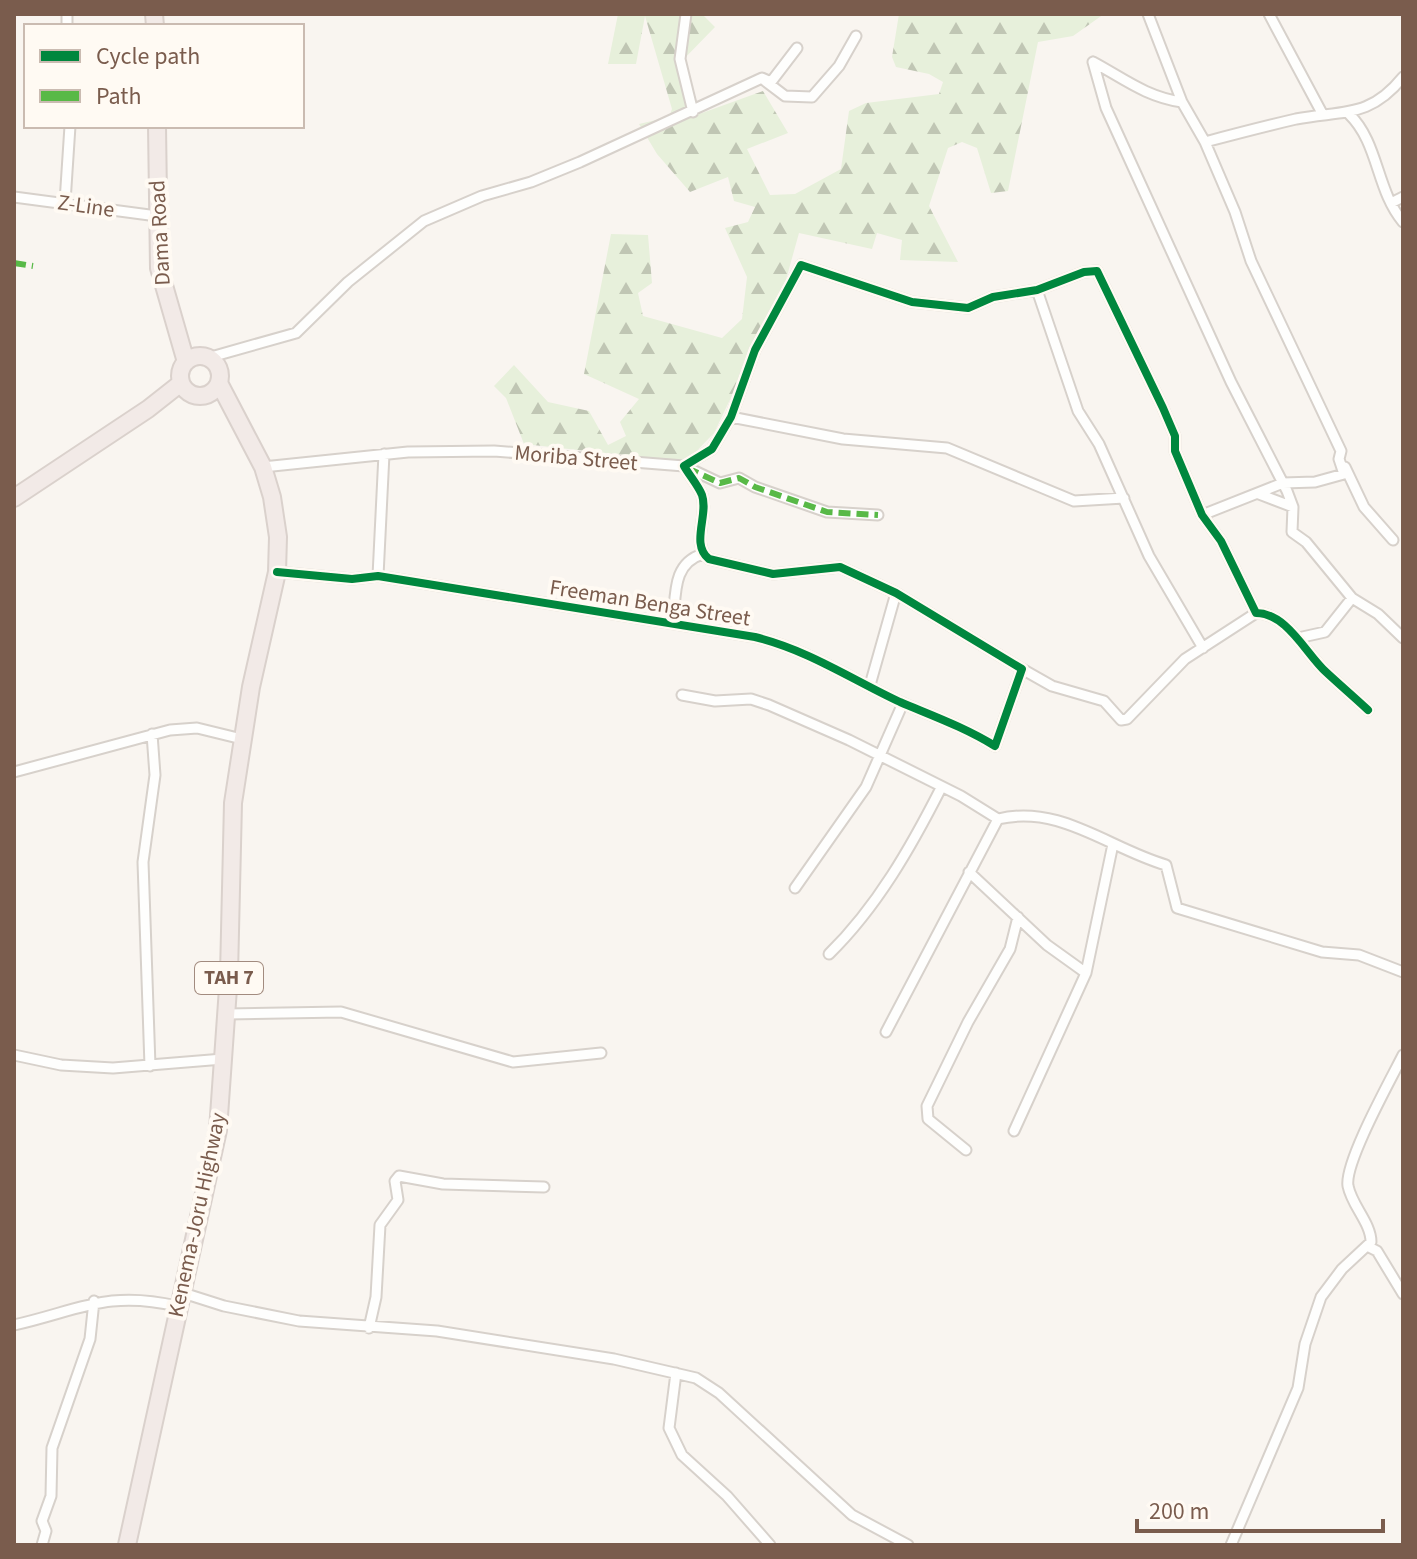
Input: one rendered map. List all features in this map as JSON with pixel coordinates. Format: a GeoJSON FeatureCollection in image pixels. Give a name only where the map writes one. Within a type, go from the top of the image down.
{"type":"FeatureCollection","features":[{"type":"Feature","properties":{"kind":"highway","name":"Dama Road"},"geometry":{"type":"LineString","coordinates":[[157,128],[157,216],[164,295],[180,337],[199,358]]}},
{"type":"Feature","properties":{"kind":"highway"},"geometry":{"type":"LineString","coordinates":[[199,358],[218,367],[214,389],[197,396],[184,387],[180,372],[199,358]]}},
{"type":"Feature","properties":{"kind":"highway"},"geometry":{"type":"LineString","coordinates":[[14,498],[184,387]]}},
{"type":"Feature","properties":{"kind":"highway","name":"Kenema-Joru Highway"},"geometry":{"type":"LineString","coordinates":[[127,1545],[178,1299],[218,1130],[227,1014],[231,832],[242,739],[277,572],[276,517],[263,467],[214,389]]}},
{"type":"Feature","properties":{"kind":"street"},"geometry":{"type":"LineString","coordinates":[[686,14],[680,59],[693,112]]}},
{"type":"Feature","properties":{"kind":"street"},"geometry":{"type":"LineString","coordinates":[[1148,14],[1182,102],[1205,142],[1235,212],[1251,261],[1321,403],[1341,458],[1364,507],[1393,540]]}},
{"type":"Feature","properties":{"kind":"street"},"geometry":{"type":"LineString","coordinates":[[1269,14],[1323,115]]}},
{"type":"Feature","properties":{"kind":"street"},"geometry":{"type":"LineString","coordinates":[[762,78],[785,96],[812,97],[839,66],[856,36]]}},
{"type":"Feature","properties":{"kind":"street"},"geometry":{"type":"LineString","coordinates":[[762,78],[771,82],[797,48]]}},
{"type":"Feature","properties":{"kind":"street"},"geometry":{"type":"LineString","coordinates":[[1182,102],[1163,100],[1128,85],[1093,62],[1106,108],[1231,382],[1283,483],[1293,507],[1292,532],[1306,542],[1352,598],[1378,614],[1403,638]]}},
{"type":"Feature","properties":{"kind":"street"},"geometry":{"type":"LineString","coordinates":[[1205,142],[1323,115],[1349,114],[1373,103],[1403,77]]}},
{"type":"Feature","properties":{"kind":"street"},"geometry":{"type":"LineString","coordinates":[[199,358],[296,333],[348,282],[424,221],[482,196],[531,182],[580,162],[762,78]]}},
{"type":"Feature","properties":{"kind":"street"},"geometry":{"type":"LineString","coordinates":[[1349,114],[1361,126],[1370,143],[1375,167],[1403,222]]}},
{"type":"Feature","properties":{"kind":"street"},"geometry":{"type":"LineString","coordinates":[[65,202],[70,128]]}},
{"type":"Feature","properties":{"kind":"street","name":"Z-Line"},"geometry":{"type":"LineString","coordinates":[[14,197],[157,216]]}},
{"type":"Feature","properties":{"kind":"street"},"geometry":{"type":"LineString","coordinates":[[1391,203],[1403,197]]}},
{"type":"Feature","properties":{"kind":"street"},"geometry":{"type":"LineString","coordinates":[[1256,613],[1221,541],[1202,515],[1175,451],[1175,436],[1163,408],[1097,271],[1084,272],[1037,290],[993,297],[968,308],[912,302],[801,265],[755,350],[731,417],[712,449],[684,466],[702,495],[703,554],[709,559],[773,574],[840,567],[896,593],[1052,686],[1104,701],[1121,720],[1131,717],[1152,690],[1203,648],[1256,613],[1264,613],[1298,638],[1327,673],[1368,710]]}},
{"type":"Feature","properties":{"kind":"street"},"geometry":{"type":"LineString","coordinates":[[1037,290],[1078,411],[1099,444],[1149,556],[1203,648]]}},
{"type":"Feature","properties":{"kind":"street"},"geometry":{"type":"LineString","coordinates":[[731,417],[843,439],[947,448],[1074,501],[1124,498]]}},
{"type":"Feature","properties":{"kind":"street","name":"Moriba Street"},"geometry":{"type":"LineString","coordinates":[[263,467],[384,454],[494,451],[684,466],[720,483],[739,478],[755,487],[827,512],[878,515]]}},
{"type":"Feature","properties":{"kind":"street"},"geometry":{"type":"LineString","coordinates":[[378,576],[384,454]]}},
{"type":"Feature","properties":{"kind":"street"},"geometry":{"type":"LineString","coordinates":[[1202,515],[1283,483],[1305,483],[1344,474],[1341,458]]}},
{"type":"Feature","properties":{"kind":"street"},"geometry":{"type":"LineString","coordinates":[[1259,494],[1293,507]]}},
{"type":"Feature","properties":{"kind":"street"},"geometry":{"type":"LineString","coordinates":[[673,622],[677,578],[691,558],[703,554]]}},
{"type":"Feature","properties":{"kind":"street","name":"Freeman Benga Street"},"geometry":{"type":"LineString","coordinates":[[277,572],[352,579],[378,576],[673,622],[779,643],[903,703],[944,717],[995,746],[1022,669]]}},
{"type":"Feature","properties":{"kind":"street"},"geometry":{"type":"LineString","coordinates":[[870,685],[896,593]]}},
{"type":"Feature","properties":{"kind":"street"},"geometry":{"type":"LineString","coordinates":[[1298,638],[1325,632],[1336,614],[1352,598]]}},
{"type":"Feature","properties":{"kind":"street"},"geometry":{"type":"LineString","coordinates":[[682,695],[715,701],[751,699],[769,705],[881,757],[998,819],[1015,815],[1047,816],[1166,865],[1177,908],[1186,913],[1219,919],[1241,929],[1322,952],[1359,955],[1403,972]]}},
{"type":"Feature","properties":{"kind":"street"},"geometry":{"type":"LineString","coordinates":[[795,888],[849,814],[881,757],[888,731],[903,703]]}},
{"type":"Feature","properties":{"kind":"street"},"geometry":{"type":"LineString","coordinates":[[14,772],[152,734],[197,728],[242,739]]}},
{"type":"Feature","properties":{"kind":"street"},"geometry":{"type":"LineString","coordinates":[[150,1066],[143,862],[155,775],[152,734]]}},
{"type":"Feature","properties":{"kind":"street"},"geometry":{"type":"LineString","coordinates":[[829,954],[857,923],[895,870],[941,788]]}},
{"type":"Feature","properties":{"kind":"street"},"geometry":{"type":"LineString","coordinates":[[886,1032],[998,819]]}},
{"type":"Feature","properties":{"kind":"street"},"geometry":{"type":"LineString","coordinates":[[1014,1131],[1086,973],[1113,844]]}},
{"type":"Feature","properties":{"kind":"street"},"geometry":{"type":"LineString","coordinates":[[969,872],[1086,973]]}},
{"type":"Feature","properties":{"kind":"street"},"geometry":{"type":"LineString","coordinates":[[966,1150],[928,1119],[927,1106],[968,1022],[1010,949],[1018,917]]}},
{"type":"Feature","properties":{"kind":"street"},"geometry":{"type":"LineString","coordinates":[[227,1014],[341,1012],[513,1062],[601,1053]]}},
{"type":"Feature","properties":{"kind":"street"},"geometry":{"type":"LineString","coordinates":[[14,1055],[74,1066],[150,1066],[223,1059]]}},
{"type":"Feature","properties":{"kind":"street"},"geometry":{"type":"LineString","coordinates":[[1231,1545],[1298,1388],[1305,1344],[1321,1297],[1342,1269],[1369,1247],[1370,1232],[1353,1203],[1347,1177],[1403,1055]]}},
{"type":"Feature","properties":{"kind":"street"},"geometry":{"type":"LineString","coordinates":[[369,1328],[376,1297],[380,1225],[398,1200],[395,1181],[399,1176],[443,1184],[544,1187]]}},
{"type":"Feature","properties":{"kind":"street"},"geometry":{"type":"LineString","coordinates":[[1369,1247],[1377,1251],[1403,1294]]}},
{"type":"Feature","properties":{"kind":"street"},"geometry":{"type":"LineString","coordinates":[[14,1325],[94,1301],[178,1299],[299,1321],[437,1331],[614,1359],[676,1373],[696,1378],[719,1393],[852,1515],[908,1545]]}},
{"type":"Feature","properties":{"kind":"street"},"geometry":{"type":"LineString","coordinates":[[42,1545],[46,1531],[42,1521],[51,1496],[52,1448],[90,1339],[94,1301]]}},
{"type":"Feature","properties":{"kind":"street"},"geometry":{"type":"LineString","coordinates":[[676,1373],[669,1428],[682,1455],[727,1496],[770,1545]]}},
{"type":"Feature","properties":{"kind":"green space"},"geometry":{"type":"Polygon","coordinates":[[[618,14],[702,14],[715,27],[679,64],[691,117],[763,91],[788,133],[747,149],[770,195],[795,194],[841,169],[849,111],[866,103],[939,94],[943,82],[929,74],[896,67],[892,57],[899,14],[1104,14],[1073,36],[1038,42],[1008,191],[991,193],[977,148],[962,142],[948,148],[929,206],[958,262],[900,260],[902,240],[877,233],[872,249],[799,233],[784,287],[714,433],[686,462],[524,444],[506,398],[494,386],[514,365],[548,402],[589,411],[608,445],[626,436],[620,422],[639,399],[584,374],[611,234],[648,235],[652,283],[638,293],[643,316],[722,338],[742,319],[747,277],[725,228],[748,222],[755,207],[734,201],[728,177],[690,192],[657,154],[639,124],[669,117],[672,109],[645,16],[636,64],[608,64],[618,14]]]}},
{"type":"Feature","properties":{"kind":"marked path"},"geometry":{"type":"LineString","coordinates":[[14,263],[33,266]]}},
{"type":"Feature","properties":{"kind":"marked path"},"geometry":{"type":"LineString","coordinates":[[687,468],[720,483],[739,478],[755,487],[827,512],[878,515]]}},
{"type":"Feature","properties":{"kind":"cycle path"},"geometry":{"type":"LineString","coordinates":[[277,572],[352,579],[378,576],[755,637],[811,657],[995,746],[1022,669],[896,593],[840,567],[773,574],[709,559],[700,537],[702,495],[684,466],[712,449],[731,417],[755,350],[801,265],[912,302],[968,308],[993,297],[1037,290],[1084,272],[1097,271],[1163,408],[1175,436],[1175,451],[1202,515],[1221,541],[1256,613],[1267,615],[1286,627],[1326,672],[1368,710]]}}]}
